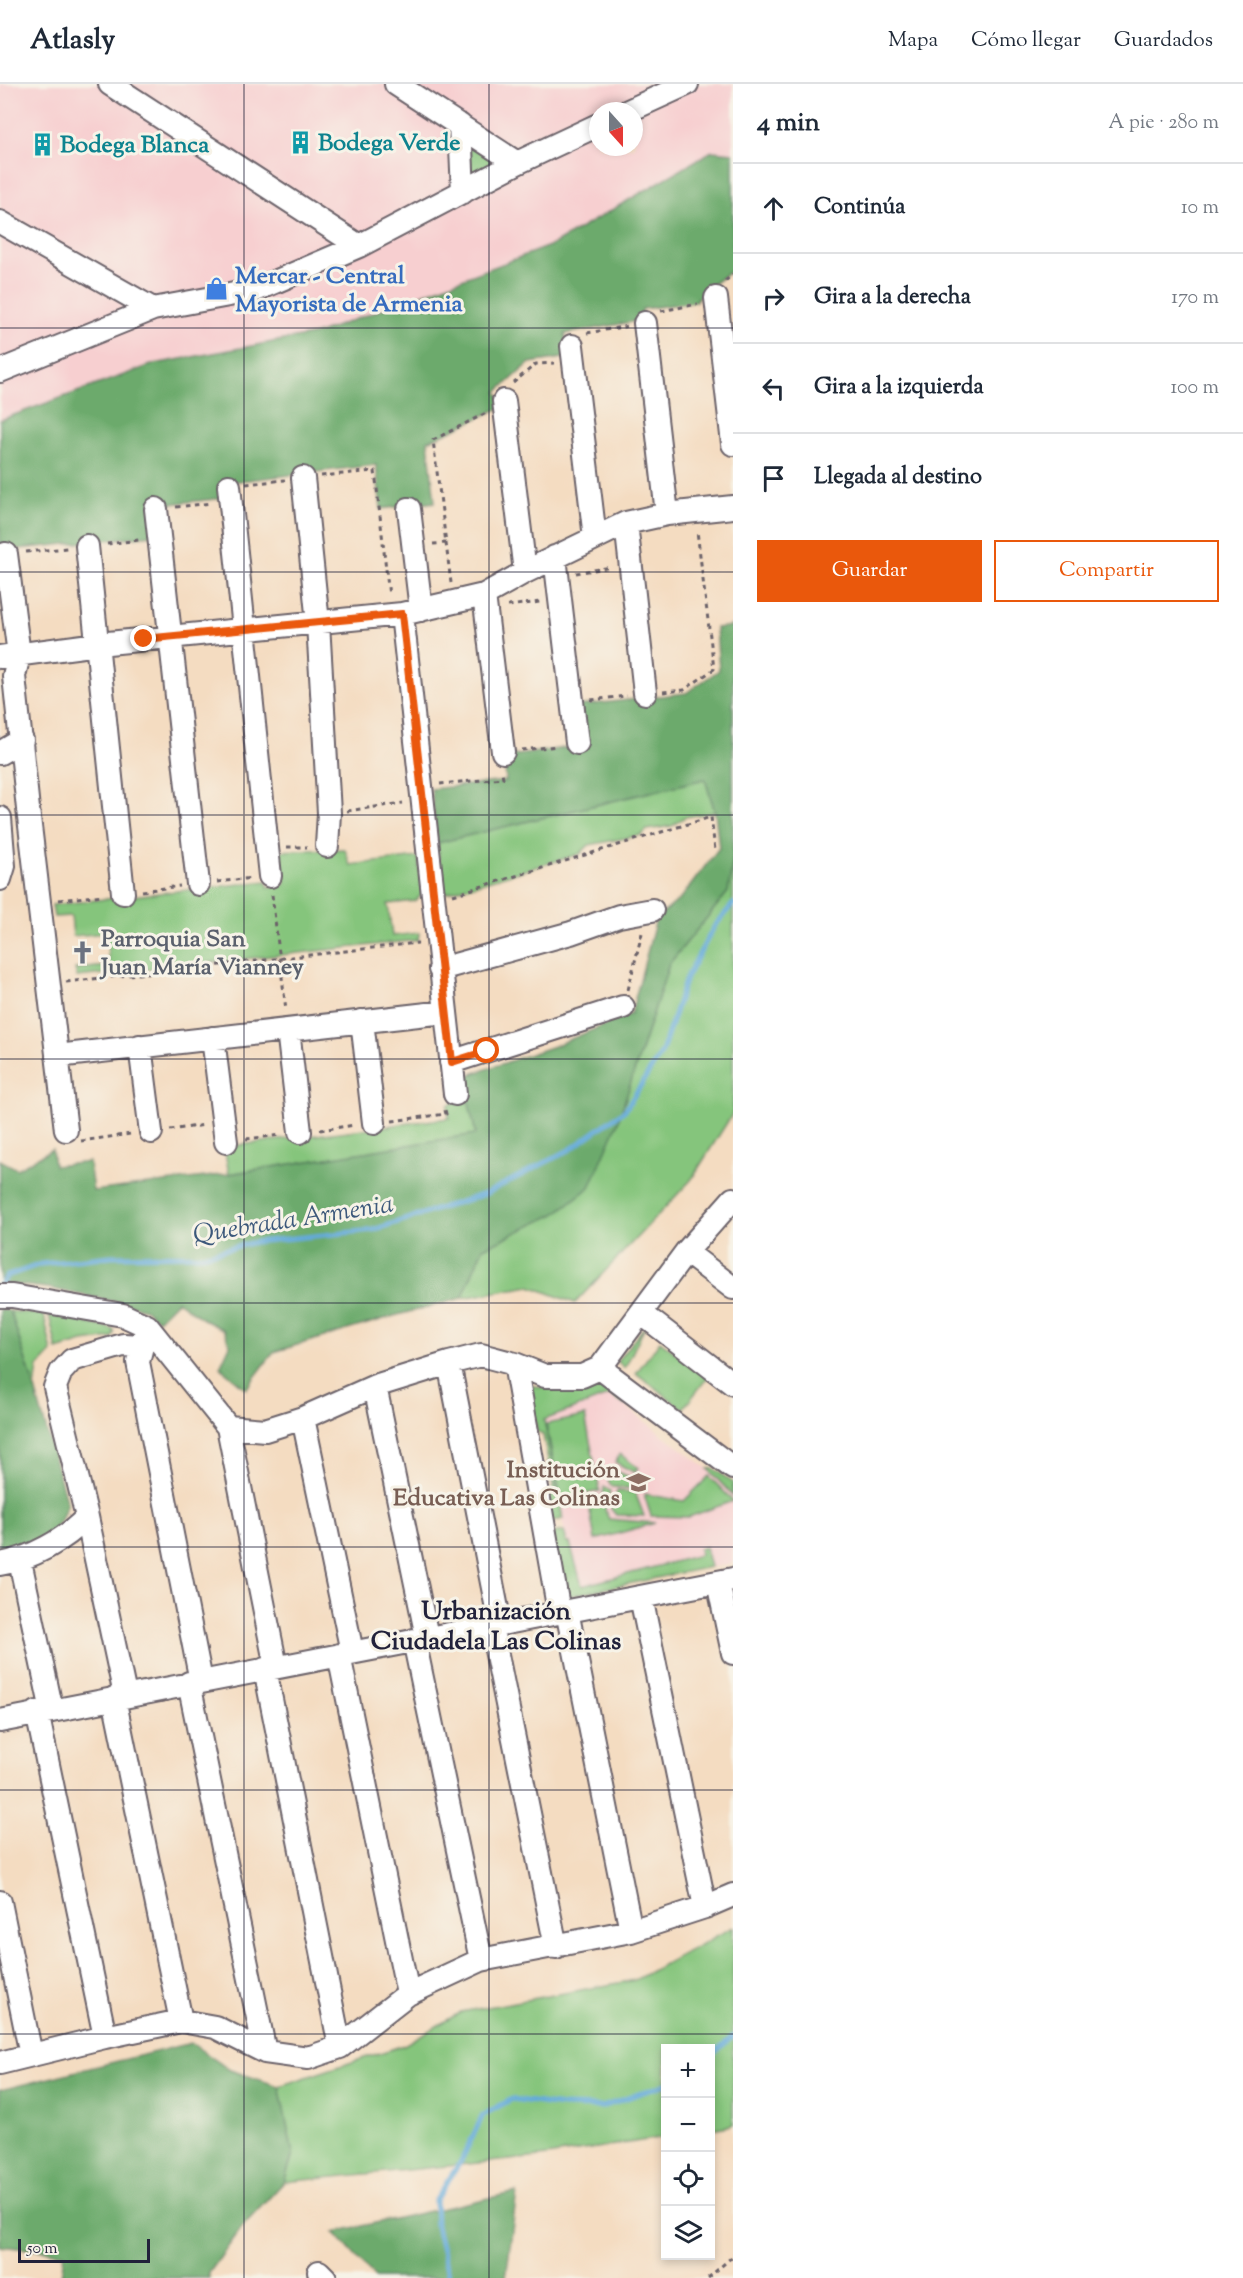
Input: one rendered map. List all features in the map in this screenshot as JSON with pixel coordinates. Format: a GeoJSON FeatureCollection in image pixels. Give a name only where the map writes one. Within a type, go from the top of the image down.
{"type":"FeatureCollection","features":[{"type":"Feature","properties":{"kind":"street"},"geometry":{"type":"LineString","coordinates":[[110,84],[359,246]]}},
{"type":"Feature","properties":{"kind":"street"},"geometry":{"type":"LineString","coordinates":[[396,84],[517,163]]}},
{"type":"Feature","properties":{"kind":"street"},"geometry":{"type":"LineString","coordinates":[[643,104],[681,85]]}},
{"type":"Feature","properties":{"kind":"street"},"geometry":{"type":"LineString","coordinates":[[460,125],[462,192]]}},
{"type":"Feature","properties":{"kind":"street"},"geometry":{"type":"LineString","coordinates":[[2,367],[153,309],[256,290],[359,246],[517,163],[589,129]]}},
{"type":"Feature","properties":{"kind":"street"},"geometry":{"type":"LineString","coordinates":[[0,222],[153,309]]}},
{"type":"Feature","properties":{"kind":"street"},"geometry":{"type":"LineString","coordinates":[[716,297],[733,444]]}},
{"type":"Feature","properties":{"kind":"street"},"geometry":{"type":"LineString","coordinates":[[645,323],[667,514]]}},
{"type":"Feature","properties":{"kind":"street"},"geometry":{"type":"LineString","coordinates":[[573,353],[595,538]]}},
{"type":"Feature","properties":{"kind":"street"},"geometry":{"type":"LineString","coordinates":[[504,404],[525,572]]}},
{"type":"Feature","properties":{"kind":"street"},"geometry":{"type":"LineString","coordinates":[[303,478],[318,622],[329,813],[327,846]]}},
{"type":"Feature","properties":{"kind":"street"},"geometry":{"type":"LineString","coordinates":[[230,493],[270,876]]}},
{"type":"Feature","properties":{"kind":"street"},"geometry":{"type":"LineString","coordinates":[[10,656],[98,644],[404,613],[485,602],[525,572],[556,566],[595,538],[626,523],[667,514],[733,507]]}},
{"type":"Feature","properties":{"kind":"street"},"geometry":{"type":"LineString","coordinates":[[156,509],[198,884]]}},
{"type":"Feature","properties":{"kind":"street"},"geometry":{"type":"LineString","coordinates":[[409,509],[404,613],[422,801],[455,1094]]}},
{"type":"Feature","properties":{"kind":"street"},"geometry":{"type":"LineString","coordinates":[[626,523],[645,693]]}},
{"type":"Feature","properties":{"kind":"street"},"geometry":{"type":"LineString","coordinates":[[87,546],[98,644],[97,662],[123,893]]}},
{"type":"Feature","properties":{"kind":"street"},"geometry":{"type":"LineString","coordinates":[[6,554],[10,656],[14,676],[14,734],[28,809],[66,1130]]}},
{"type":"Feature","properties":{"kind":"street"},"geometry":{"type":"LineString","coordinates":[[556,566],[577,743]]}},
{"type":"Feature","properties":{"kind":"street"},"geometry":{"type":"LineString","coordinates":[[485,602],[502,752]]}},
{"type":"Feature","properties":{"kind":"street"},"geometry":{"type":"LineString","coordinates":[[0,753],[14,734]]}},
{"type":"Feature","properties":{"kind":"street"},"geometry":{"type":"LineString","coordinates":[[0,812],[28,809]]}},
{"type":"Feature","properties":{"kind":"street"},"geometry":{"type":"LineString","coordinates":[[0,818],[4,866],[0,879]]}},
{"type":"Feature","properties":{"kind":"street"},"geometry":{"type":"LineString","coordinates":[[441,969],[571,933],[618,916],[650,910]]}},
{"type":"Feature","properties":{"kind":"street"},"geometry":{"type":"LineString","coordinates":[[452,1062],[623,1008]]}},
{"type":"Feature","properties":{"kind":"street"},"geometry":{"type":"LineString","coordinates":[[57,1056],[445,1012]]}},
{"type":"Feature","properties":{"kind":"street"},"geometry":{"type":"LineString","coordinates":[[362,1021],[374,1123]]}},
{"type":"Feature","properties":{"kind":"street"},"geometry":{"type":"LineString","coordinates":[[288,1030],[300,1132]]}},
{"type":"Feature","properties":{"kind":"street"},"geometry":{"type":"LineString","coordinates":[[213,1038],[226,1142]]}},
{"type":"Feature","properties":{"kind":"street"},"geometry":{"type":"LineString","coordinates":[[140,1046],[151,1132]]}},
{"type":"Feature","properties":{"kind":"street"},"geometry":{"type":"LineString","coordinates":[[228,1427],[265,1430],[303,1418],[375,1386],[481,1355],[515,1364],[545,1376],[582,1376],[600,1368],[686,1252],[733,1199]]}},
{"type":"Feature","properties":{"kind":"street"},"geometry":{"type":"LineString","coordinates":[[686,1252],[733,1288]]}},
{"type":"Feature","properties":{"kind":"street"},"geometry":{"type":"LineString","coordinates":[[6,1296],[123,1315],[228,1427],[340,2047]]}},
{"type":"Feature","properties":{"kind":"street"},"geometry":{"type":"LineString","coordinates":[[641,1313],[733,1384]]}},
{"type":"Feature","properties":{"kind":"street"},"geometry":{"type":"LineString","coordinates":[[145,1336],[72,1360],[61,1372],[55,1388],[87,1517],[181,2021]]}},
{"type":"Feature","properties":{"kind":"street"},"geometry":{"type":"LineString","coordinates":[[145,1336],[138,1362],[195,1682],[265,2052]]}},
{"type":"Feature","properties":{"kind":"street"},"geometry":{"type":"LineString","coordinates":[[449,1363],[556,1947]]}},
{"type":"Feature","properties":{"kind":"street"},"geometry":{"type":"LineString","coordinates":[[515,1364],[563,1612],[631,1931]]}},
{"type":"Feature","properties":{"kind":"street"},"geometry":{"type":"LineString","coordinates":[[600,1368],[733,1468]]}},
{"type":"Feature","properties":{"kind":"street"},"geometry":{"type":"LineString","coordinates":[[375,1386],[481,1960]]}},
{"type":"Feature","properties":{"kind":"street"},"geometry":{"type":"LineString","coordinates":[[303,1418],[408,1994]]}},
{"type":"Feature","properties":{"kind":"street"},"geometry":{"type":"LineString","coordinates":[[87,1517],[68,1533],[10,1562],[44,1712],[105,2037]]}},
{"type":"Feature","properties":{"kind":"street"},"geometry":{"type":"LineString","coordinates":[[0,1720],[726,1581],[733,1653]]}},
{"type":"Feature","properties":{"kind":"street"},"geometry":{"type":"LineString","coordinates":[[641,1597],[705,1907]]}},
{"type":"Feature","properties":{"kind":"street"},"geometry":{"type":"LineString","coordinates":[[0,2063],[181,2021],[215,2027],[265,2052],[308,2058],[340,2047],[408,1994],[481,1960],[631,1931],[705,1907],[733,1895]]}},
{"type":"Feature","properties":{"kind":"street"},"geometry":{"type":"LineString","coordinates":[[0,1902],[31,2055]]}},
{"type":"Feature","properties":{"kind":"path"},"geometry":{"type":"LineString","coordinates":[[452,588],[433,440],[504,404],[502,390],[536,364],[573,353]]}},
{"type":"Feature","properties":{"kind":"path"},"geometry":{"type":"LineString","coordinates":[[375,471],[404,613]]}},
{"type":"Feature","properties":{"kind":"path"},"geometry":{"type":"LineString","coordinates":[[156,509],[230,493]]}},
{"type":"Feature","properties":{"kind":"path"},"geometry":{"type":"LineString","coordinates":[[695,511],[714,669]]}},
{"type":"Feature","properties":{"kind":"path"},"geometry":{"type":"LineString","coordinates":[[6,554],[159,538]]}},
{"type":"Feature","properties":{"kind":"path"},"geometry":{"type":"LineString","coordinates":[[556,566],[631,564]]}},
{"type":"Feature","properties":{"kind":"path"},"geometry":{"type":"LineString","coordinates":[[485,602],[560,600]]}},
{"type":"Feature","properties":{"kind":"path"},"geometry":{"type":"LineString","coordinates":[[329,813],[422,801]]}},
{"type":"Feature","properties":{"kind":"path"},"geometry":{"type":"LineString","coordinates":[[433,898],[459,894],[711,817],[715,850]]}},
{"type":"Feature","properties":{"kind":"path"},"geometry":{"type":"LineString","coordinates":[[267,848],[327,846]]}},
{"type":"Feature","properties":{"kind":"path"},"geometry":{"type":"LineString","coordinates":[[40,903],[270,876],[288,1030]]}},
{"type":"Feature","properties":{"kind":"path"},"geometry":{"type":"LineString","coordinates":[[623,1008],[650,910]]}},
{"type":"Feature","properties":{"kind":"path"},"geometry":{"type":"LineString","coordinates":[[49,984],[437,941]]}},
{"type":"Feature","properties":{"kind":"path"},"geometry":{"type":"LineString","coordinates":[[226,1142],[446,1114],[445,1103],[452,1100],[455,1094]]}},
{"type":"Feature","properties":{"kind":"path"},"geometry":{"type":"LineString","coordinates":[[708,2278],[733,2256]]}},
{"type":"Feature","properties":{"kind":"shaded area","name":"Mercar - Central Mayorista de Armenia"},"geometry":{"type":"Polygon","coordinates":[[[0,84],[733,84],[733,153],[712,151],[552,245],[316,334],[154,364],[0,420],[0,84]]]}},
{"type":"Feature","properties":{"kind":"shaded area","name":"Institución Educativa Las Colinas"},"geometry":{"type":"Polygon","coordinates":[[[610,1395],[708,1469],[733,1496],[733,1563],[576,1594],[544,1420],[610,1395]]]}},
{"type":"Feature","properties":{"kind":"green space"},"geometry":{"type":"Polygon","coordinates":[[[467,139],[501,163],[472,178],[467,139]]]}},
{"type":"Feature","properties":{"kind":"green space"},"geometry":{"type":"Polygon","coordinates":[[[712,151],[733,153],[733,270],[713,284],[695,302],[642,309],[642,320],[565,334],[569,357],[530,363],[497,392],[505,406],[428,441],[435,502],[381,509],[376,465],[223,483],[224,498],[151,506],[153,535],[0,551],[0,420],[154,364],[316,334],[552,245],[712,151]]]}},
{"type":"Feature","properties":{"kind":"green space"},"geometry":{"type":"Polygon","coordinates":[[[733,626],[733,858],[728,892],[669,964],[617,1125],[590,1187],[555,1214],[483,1248],[462,1298],[274,1352],[246,1389],[220,1367],[230,1345],[224,1330],[177,1301],[158,1320],[145,1309],[131,1305],[48,1288],[0,1283],[0,1160],[17,1169],[52,1149],[54,1166],[89,1162],[93,1191],[229,1174],[476,1134],[463,1077],[554,1046],[631,1014],[656,919],[681,898],[719,848],[715,812],[705,779],[437,843],[431,789],[506,781],[504,757],[584,745],[578,706],[686,693],[719,670],[716,628],[733,626]]]}},
{"type":"Feature","properties":{"kind":"green space"},"geometry":{"type":"Polygon","coordinates":[[[705,778],[715,812],[685,817],[672,826],[647,830],[642,835],[589,845],[580,854],[443,894],[437,843],[705,778]]]}},
{"type":"Feature","properties":{"kind":"green space"},"geometry":{"type":"Polygon","coordinates":[[[345,849],[350,865],[418,857],[422,894],[416,901],[388,904],[392,936],[419,933],[418,940],[77,977],[75,969],[109,966],[106,933],[73,936],[71,916],[54,917],[52,905],[267,881],[268,887],[285,884],[283,867],[276,867],[274,851],[345,849]]]}},
{"type":"Feature","properties":{"kind":"green space"},"geometry":{"type":"Polygon","coordinates":[[[733,858],[733,1113],[691,1180],[575,1303],[530,1286],[462,1298],[483,1248],[555,1214],[617,1125],[669,964],[728,892],[733,858]]]}},
{"type":"Feature","properties":{"kind":"green space"},"geometry":{"type":"Polygon","coordinates":[[[467,1093],[476,1134],[229,1174],[224,1147],[449,1118],[448,1105],[454,1103],[458,1094],[467,1093]]]}},
{"type":"Feature","properties":{"kind":"green space"},"geometry":{"type":"Polygon","coordinates":[[[0,1309],[10,1311],[35,1389],[67,1504],[61,1520],[50,1536],[0,1555],[0,1309]]]}},
{"type":"Feature","properties":{"kind":"green space"},"geometry":{"type":"Polygon","coordinates":[[[10,1311],[44,1315],[52,1352],[38,1367],[35,1389],[10,1311]]]}},
{"type":"Feature","properties":{"kind":"green space"},"geometry":{"type":"Polygon","coordinates":[[[49,1315],[109,1328],[114,1330],[114,1335],[112,1338],[83,1342],[57,1350],[49,1315]]]}},
{"type":"Feature","properties":{"kind":"green space"},"geometry":{"type":"Polygon","coordinates":[[[645,1326],[625,1368],[617,1361],[645,1326]]]}},
{"type":"Feature","properties":{"kind":"green space"},"geometry":{"type":"Polygon","coordinates":[[[660,1341],[708,1377],[683,1409],[636,1373],[660,1341]]]}},
{"type":"Feature","properties":{"kind":"green space"},"geometry":{"type":"Polygon","coordinates":[[[597,1383],[621,1394],[624,1405],[610,1395],[544,1420],[563,1519],[550,1522],[548,1508],[553,1486],[543,1435],[537,1432],[528,1385],[560,1390],[597,1383]]]}},
{"type":"Feature","properties":{"kind":"green space"},"geometry":{"type":"Polygon","coordinates":[[[585,1416],[600,1491],[561,1499],[546,1424],[585,1416]]]}},
{"type":"Feature","properties":{"kind":"green space"},"geometry":{"type":"Polygon","coordinates":[[[620,1454],[638,1468],[635,1473],[615,1462],[620,1454]]]}},
{"type":"Feature","properties":{"kind":"green space"},"geometry":{"type":"Polygon","coordinates":[[[713,1468],[733,1483],[733,1496],[708,1469],[713,1468]]]}},
{"type":"Feature","properties":{"kind":"green space"},"geometry":{"type":"Polygon","coordinates":[[[613,1471],[643,1481],[640,1489],[612,1487],[608,1481],[613,1471]]]}},
{"type":"Feature","properties":{"kind":"green space"},"geometry":{"type":"Polygon","coordinates":[[[709,1476],[733,1501],[689,1517],[651,1516],[644,1494],[684,1501],[709,1476]]]}},
{"type":"Feature","properties":{"kind":"green space"},"geometry":{"type":"Polygon","coordinates":[[[604,1487],[610,1491],[605,1510],[609,1519],[655,1523],[595,1540],[588,1500],[603,1496],[604,1487]]]}},
{"type":"Feature","properties":{"kind":"green space"},"geometry":{"type":"Polygon","coordinates":[[[617,1491],[635,1492],[644,1516],[616,1515],[611,1509],[617,1491]]]}},
{"type":"Feature","properties":{"kind":"green space"},"geometry":{"type":"Polygon","coordinates":[[[564,1531],[567,1543],[570,1543],[582,1586],[700,1555],[699,1549],[705,1547],[710,1567],[564,1597],[552,1533],[564,1531]]]}},
{"type":"Feature","properties":{"kind":"green space"},"geometry":{"type":"Polygon","coordinates":[[[733,1927],[733,2125],[715,2128],[715,2044],[661,2044],[661,2138],[540,2157],[284,2182],[293,2154],[279,2086],[404,2045],[461,2012],[635,1980],[733,1927]]]}},
{"type":"Feature","properties":{"kind":"green space"},"geometry":{"type":"Polygon","coordinates":[[[191,2043],[230,2070],[279,2086],[293,2154],[284,2182],[243,2226],[209,2273],[209,2278],[61,2278],[64,2253],[0,2246],[0,2090],[191,2043]]]}},
{"type":"Feature","properties":{"kind":"green space"},"geometry":{"type":"Polygon","coordinates":[[[517,2192],[506,2278],[375,2278],[334,2232],[517,2192]]]}},
{"type":"Feature","properties":{"kind":"waterway","name":"Quebrada Armenia"},"geometry":{"type":"LineString","coordinates":[[0,1285],[7,1276],[41,1264],[111,1256],[203,1255],[255,1242],[373,1230],[485,1194],[571,1149],[625,1110],[662,1052],[686,978],[714,927],[733,904]]}},
{"type":"Feature","properties":{"kind":"waterway"},"geometry":{"type":"LineString","coordinates":[[715,2052],[733,2036]]}},
{"type":"Feature","properties":{"kind":"waterway"},"geometry":{"type":"LineString","coordinates":[[449,2278],[436,2226],[435,2200],[461,2161],[483,2115],[512,2099],[562,2106],[602,2107],[661,2086]]}},
{"type":"Feature","properties":{"kind":"place","name":"Bodega Verde"},"geometry":{"type":"Point","coordinates":[300,142]}},
{"type":"Feature","properties":{"kind":"place","name":"Bodega Blanca"},"geometry":{"type":"Point","coordinates":[42,144]}},
{"type":"Feature","properties":{"kind":"place","name":"Mercar - Central Mayorista de Armenia"},"geometry":{"type":"Point","coordinates":[217,289]}},
{"type":"Feature","properties":{"kind":"place","name":"Parroquia San Juan María Vianney"},"geometry":{"type":"Point","coordinates":[83,952]}},
{"type":"Feature","properties":{"kind":"place","name":"Institución Educativa Las Colinas"},"geometry":{"type":"Point","coordinates":[638,1483]}},
{"type":"Feature","properties":{"kind":"district","name":"Urbanización Ciudadela Las Colinas"},"geometry":{"type":"Point","coordinates":[496,1625]}},
{"type":"Feature","properties":{"kind":"route"},"geometry":{"type":"LineString","coordinates":[[144,639],[402,614],[452,1062],[487,1051]]}}]}
